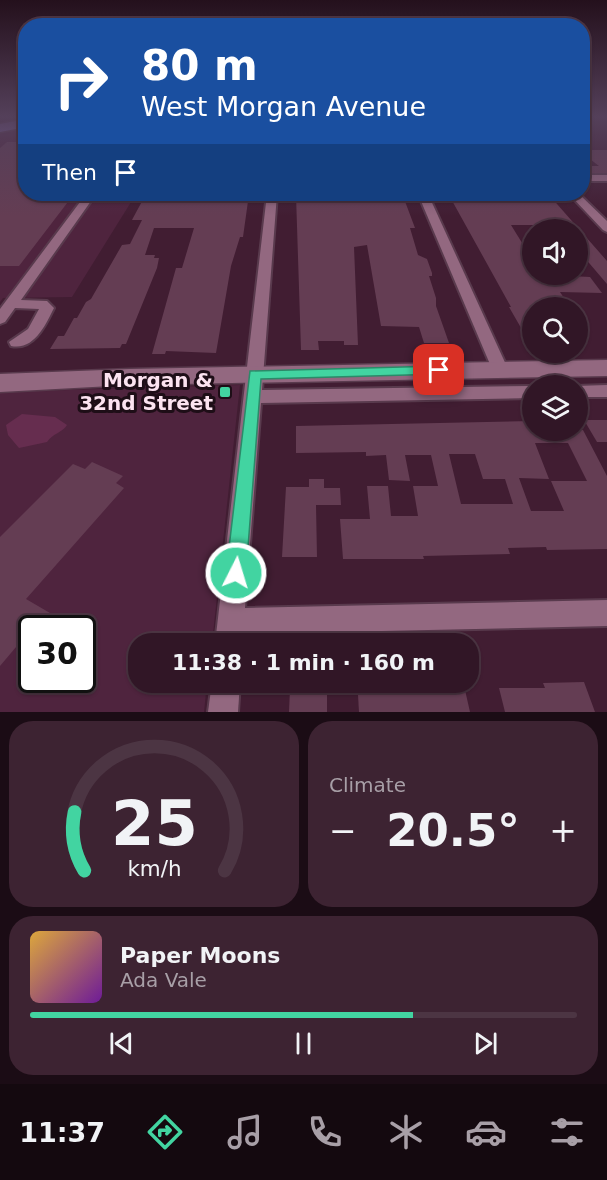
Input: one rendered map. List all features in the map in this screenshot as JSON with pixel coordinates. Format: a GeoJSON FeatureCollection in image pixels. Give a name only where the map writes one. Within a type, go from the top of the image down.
{"type":"FeatureCollection","features":[{"type":"Feature","properties":{"kind":"street"},"geometry":{"type":"LineString","coordinates":[[590,178],[607,178]]}},
{"type":"Feature","properties":{"kind":"street"},"geometry":{"type":"LineString","coordinates":[[0,319],[87,201]]}},
{"type":"Feature","properties":{"kind":"street"},"geometry":{"type":"LineString","coordinates":[[271,201],[230,632],[607,613]]}},
{"type":"Feature","properties":{"kind":"street"},"geometry":{"type":"LineString","coordinates":[[426,201],[500,369]]}},
{"type":"Feature","properties":{"kind":"street"},"geometry":{"type":"LineString","coordinates":[[581,201],[607,228]]}},
{"type":"Feature","properties":{"kind":"street"},"geometry":{"type":"LineString","coordinates":[[11,304],[42,304],[47,308],[34,332],[17,342]]}},
{"type":"Feature","properties":{"kind":"street"},"geometry":{"type":"LineString","coordinates":[[254,386],[500,369],[607,368]]}},
{"type":"Feature","properties":{"kind":"street"},"geometry":{"type":"LineString","coordinates":[[0,372],[130,377],[254,386],[522,392]]}},
{"type":"Feature","properties":{"kind":"street"},"geometry":{"type":"LineString","coordinates":[[0,383],[130,377]]}},
{"type":"Feature","properties":{"kind":"street"},"geometry":{"type":"LineString","coordinates":[[588,391],[607,391]]}},
{"type":"Feature","properties":{"kind":"street"},"geometry":{"type":"LineString","coordinates":[[223,712],[225,693]]}},
{"type":"Feature","properties":{"kind":"shaded area"},"geometry":{"type":"Polygon","coordinates":[[[0,149],[18,149],[18,201],[132,201],[72,297],[3,298],[0,302],[0,149]]]}},
{"type":"Feature","properties":{"kind":"shaded area"},"geometry":{"type":"Polygon","coordinates":[[[240,385],[213,633],[128,633],[128,693],[206,693],[204,712],[0,712],[0,392],[240,385]]]}},
{"type":"Feature","properties":{"kind":"shaded area"},"geometry":{"type":"Polygon","coordinates":[[[22,414],[55,417],[67,425],[47,442],[19,448],[8,435],[6,425],[22,414]]]}},
{"type":"Feature","properties":{"kind":"building"},"geometry":{"type":"Polygon","coordinates":[[[0,149],[18,149],[18,201],[69,201],[19,266],[0,266],[0,149]]]}},
{"type":"Feature","properties":{"kind":"building"},"geometry":{"type":"Polygon","coordinates":[[[590,150],[607,150],[607,173],[590,173],[590,166],[599,166],[590,159],[590,150]]]}},
{"type":"Feature","properties":{"kind":"building"},"geometry":{"type":"Polygon","coordinates":[[[142,201],[248,201],[243,237],[240,237],[231,266],[216,353],[166,351],[165,354],[152,354],[176,268],[182,268],[194,228],[154,228],[145,255],[155,255],[154,258],[159,258],[157,268],[126,344],[122,344],[120,348],[50,349],[58,336],[64,336],[74,318],[77,318],[86,302],[91,299],[122,245],[130,244],[142,220],[132,220],[142,201]]]}},
{"type":"Feature","properties":{"kind":"building"},"geometry":{"type":"Polygon","coordinates":[[[296,201],[405,201],[415,228],[410,228],[418,255],[427,259],[432,273],[432,276],[429,276],[436,298],[436,306],[449,343],[424,343],[419,327],[381,326],[367,245],[354,247],[358,345],[344,345],[344,341],[318,341],[319,350],[301,350],[296,201]]]}},
{"type":"Feature","properties":{"kind":"building"},"geometry":{"type":"Polygon","coordinates":[[[452,201],[554,201],[570,219],[522,219],[522,225],[511,225],[522,243],[522,285],[588,285],[588,277],[590,277],[602,293],[560,292],[563,297],[522,297],[522,330],[509,307],[511,307],[452,201]]]}},
{"type":"Feature","properties":{"kind":"building"},"geometry":{"type":"Polygon","coordinates":[[[588,239],[607,261],[607,284],[588,262],[588,239]]]}},
{"type":"Feature","properties":{"kind":"building"},"geometry":{"type":"Polygon","coordinates":[[[588,420],[607,420],[607,442],[597,442],[588,427],[588,420]]]}},
{"type":"Feature","properties":{"kind":"building"},"geometry":{"type":"Polygon","coordinates":[[[522,421],[522,441],[588,440],[607,476],[607,549],[508,548],[510,554],[423,556],[424,559],[343,559],[340,519],[370,519],[367,486],[388,486],[391,516],[418,516],[413,486],[438,486],[431,455],[405,455],[410,481],[389,480],[386,455],[366,456],[366,452],[296,453],[296,426],[522,421]],[[535,443],[549,479],[519,478],[531,511],[564,511],[551,481],[587,481],[568,443],[535,443]],[[449,454],[461,504],[513,504],[505,479],[483,479],[475,454],[449,454]]]}},
{"type":"Feature","properties":{"kind":"building"},"geometry":{"type":"Polygon","coordinates":[[[92,462],[123,476],[116,483],[124,488],[26,599],[50,613],[48,615],[18,615],[18,645],[0,666],[0,537],[73,464],[85,469],[92,462]]]}},
{"type":"Feature","properties":{"kind":"building"},"geometry":{"type":"Polygon","coordinates":[[[309,479],[324,479],[324,488],[340,488],[341,505],[316,505],[317,557],[282,557],[286,487],[309,487],[309,479]]]}},
{"type":"Feature","properties":{"kind":"building"},"geometry":{"type":"Polygon","coordinates":[[[584,682],[595,712],[505,712],[499,688],[545,688],[543,683],[584,682]]]}},
{"type":"Feature","properties":{"kind":"building"},"geometry":{"type":"Polygon","coordinates":[[[290,693],[327,693],[327,712],[289,712],[290,693]]]}},
{"type":"Feature","properties":{"kind":"building"},"geometry":{"type":"Polygon","coordinates":[[[466,693],[470,712],[359,712],[358,695],[466,693]]]}},
{"type":"Feature","properties":{"kind":"place","name":"Morgan & 32nd Street"},"geometry":{"type":"Point","coordinates":[225,392]}},
{"type":"Feature","properties":{"kind":"route"},"geometry":{"type":"LineString","coordinates":[[236,573],[255,375],[439,370]]}}]}
